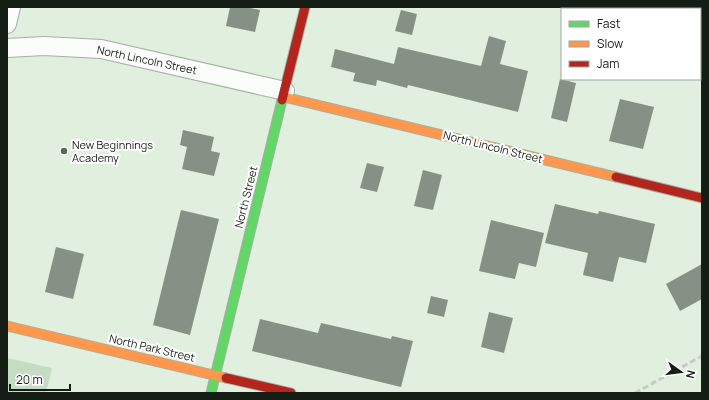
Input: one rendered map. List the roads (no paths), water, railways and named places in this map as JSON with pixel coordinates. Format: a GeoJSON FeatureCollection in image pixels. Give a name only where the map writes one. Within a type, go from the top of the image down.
{"type":"FeatureCollection","features":[{"type":"Feature","properties":{"kind":"street"},"geometry":{"type":"LineString","coordinates":[[7,24],[11,7]]}},
{"type":"Feature","properties":{"kind":"street","name":"North Street"},"geometry":{"type":"LineString","coordinates":[[211,393],[305,7]]}},
{"type":"Feature","properties":{"kind":"street","name":"North Lincoln Street"},"geometry":{"type":"LineString","coordinates":[[7,48],[44,46],[101,49],[702,198]]}},
{"type":"Feature","properties":{"kind":"street","name":"North Park Street"},"geometry":{"type":"LineString","coordinates":[[7,326],[291,393]]}},
{"type":"Feature","properties":{"kind":"railway"},"geometry":{"type":"LineString","coordinates":[[635,393],[702,356]]}},
{"type":"Feature","properties":{"kind":"place","name":"New Beginnings Academy"},"geometry":{"type":"Point","coordinates":[64,151]}}]}
